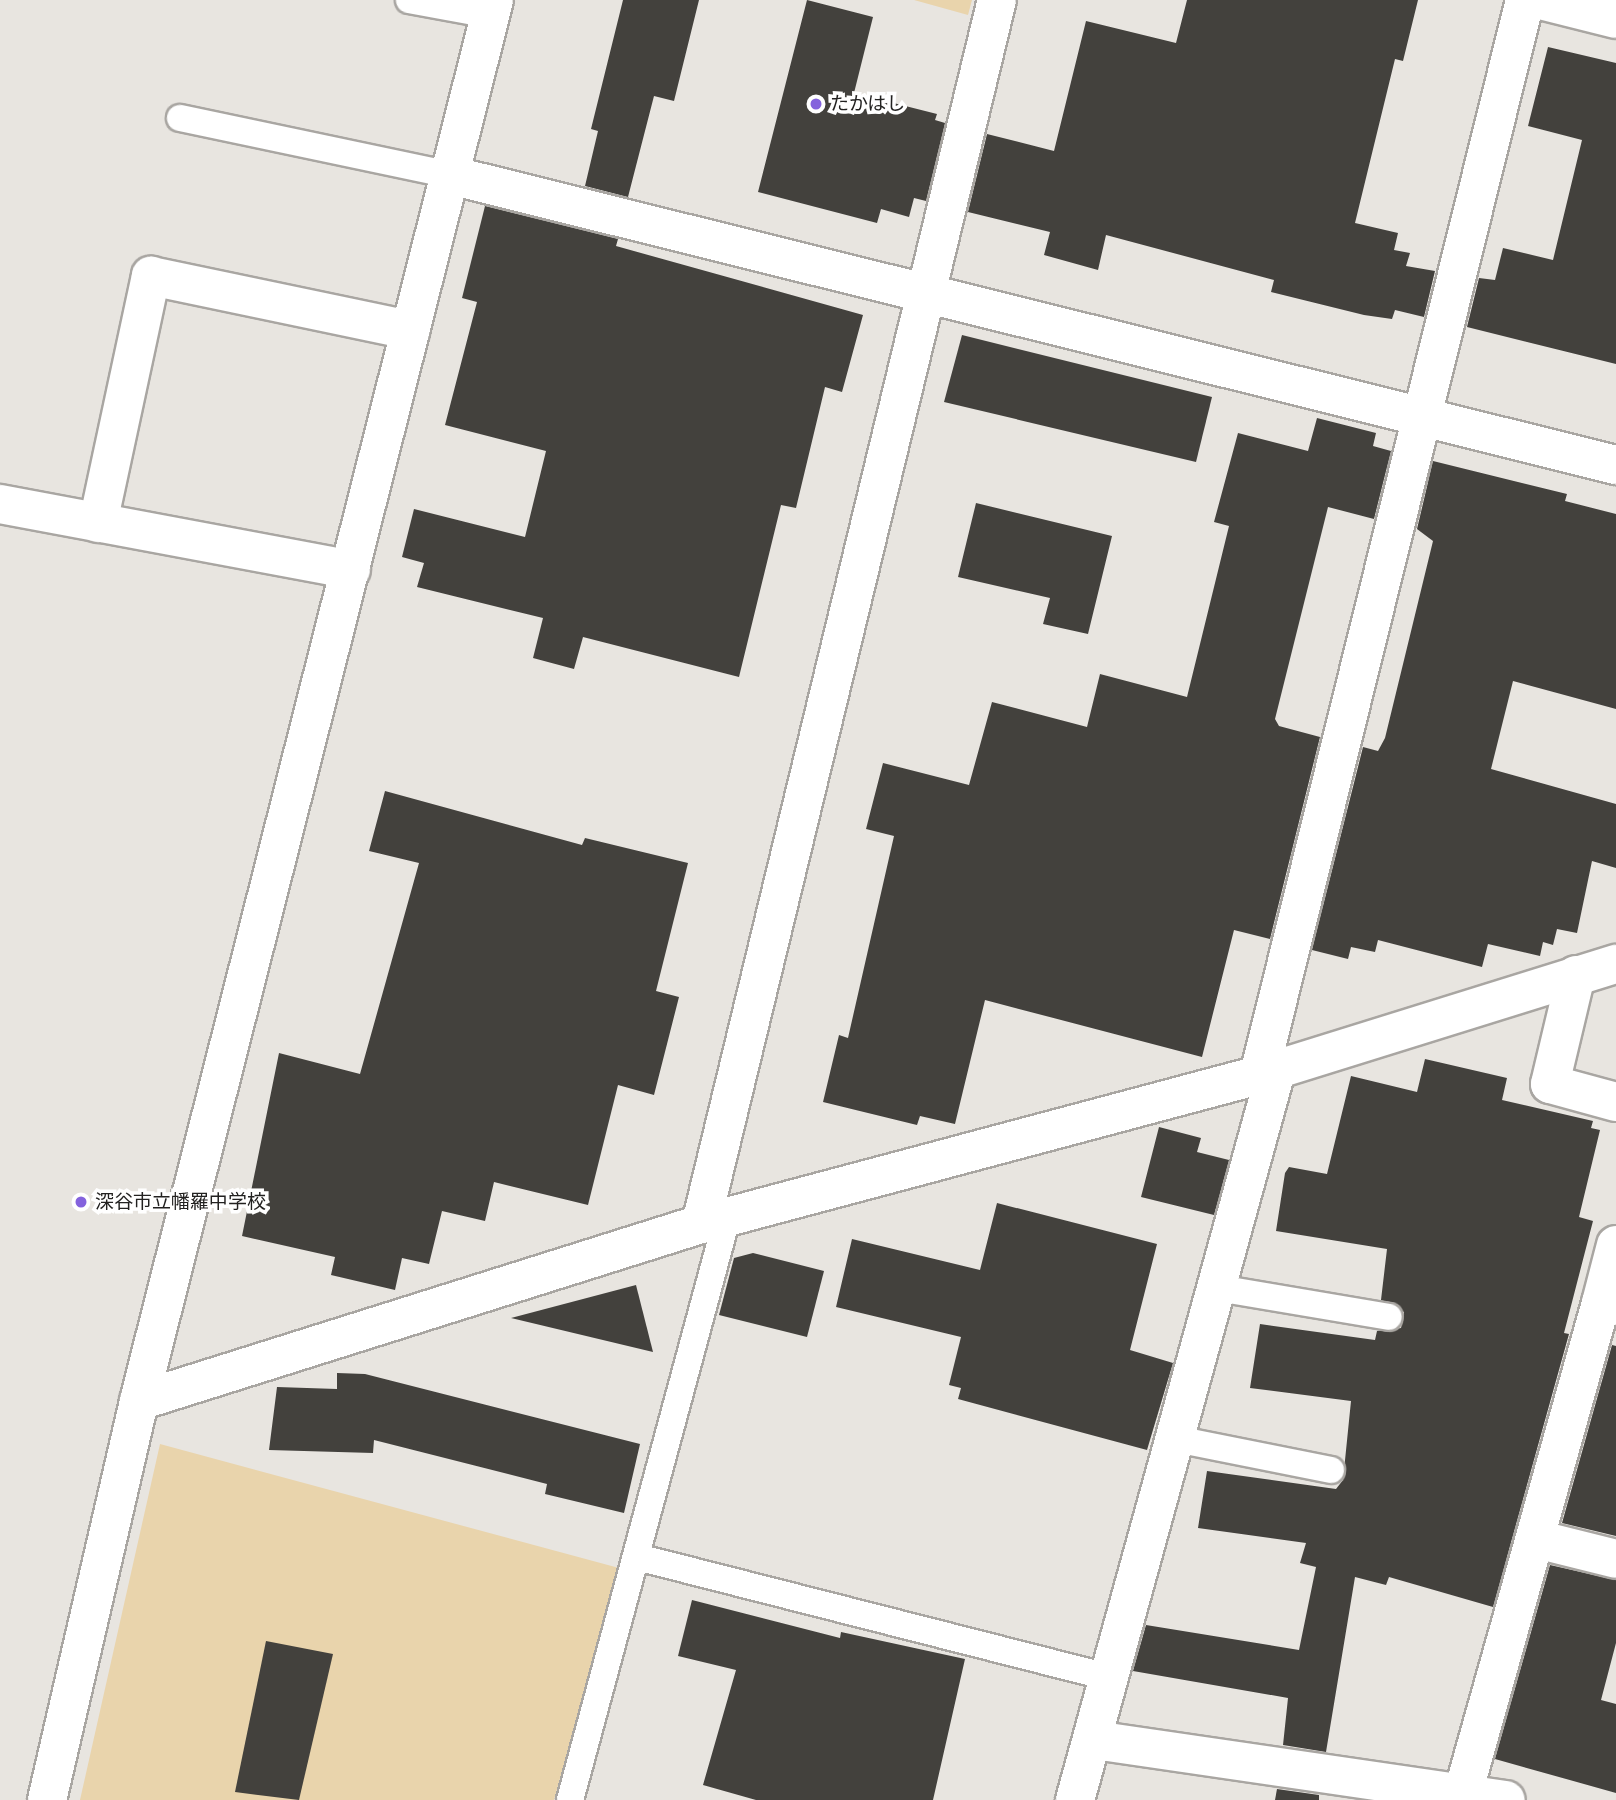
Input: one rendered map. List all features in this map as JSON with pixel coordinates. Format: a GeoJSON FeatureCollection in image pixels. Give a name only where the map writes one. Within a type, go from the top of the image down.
{"type":"FeatureCollection","features":[{"type":"Feature","properties":{"kind":"street"},"geometry":{"type":"LineString","coordinates":[[714,1221],[927,292],[997,0]]}},
{"type":"Feature","properties":{"kind":"street"},"geometry":{"type":"LineString","coordinates":[[1075,1800],[1094,1740],[1218,1288],[1421,416],[1525,0]]}},
{"type":"Feature","properties":{"kind":"street"},"geometry":{"type":"LineString","coordinates":[[1540,0],[1616,19]]}},
{"type":"Feature","properties":{"kind":"street"},"geometry":{"type":"LineString","coordinates":[[47,1800],[139,1401],[492,7]]}},
{"type":"Feature","properties":{"kind":"street"},"geometry":{"type":"LineString","coordinates":[[450,175],[1616,465]]}},
{"type":"Feature","properties":{"kind":"street"},"geometry":{"type":"LineString","coordinates":[[99,523],[151,276],[410,330]]}},
{"type":"Feature","properties":{"kind":"street"},"geometry":{"type":"LineString","coordinates":[[0,504],[351,570]]}},
{"type":"Feature","properties":{"kind":"street"},"geometry":{"type":"LineString","coordinates":[[139,1401],[714,1221],[1267,1073],[1616,964]]}},
{"type":"Feature","properties":{"kind":"street"},"geometry":{"type":"LineString","coordinates":[[1576,975],[1550,1084],[1616,1102]]}},
{"type":"Feature","properties":{"kind":"street"},"geometry":{"type":"LineString","coordinates":[[1463,1793],[1536,1539],[1608,1304],[1616,1245]]}},
{"type":"Feature","properties":{"kind":"street"},"geometry":{"type":"LineString","coordinates":[[1536,1539],[1616,1559]]}},
{"type":"Feature","properties":{"kind":"street"},"geometry":{"type":"LineString","coordinates":[[1094,1740],[1506,1800]]}},
{"type":"Feature","properties":{"kind":"lane"},"geometry":{"type":"LineString","coordinates":[[409,0],[492,7]]}},
{"type":"Feature","properties":{"kind":"lane"},"geometry":{"type":"LineString","coordinates":[[180,118],[450,175]]}},
{"type":"Feature","properties":{"kind":"lane"},"geometry":{"type":"LineString","coordinates":[[570,1800],[637,1557],[714,1221]]}},
{"type":"Feature","properties":{"kind":"lane"},"geometry":{"type":"LineString","coordinates":[[1218,1288],[1389,1317]]}},
{"type":"Feature","properties":{"kind":"lane"},"geometry":{"type":"LineString","coordinates":[[1176,1439],[1331,1470]]}},
{"type":"Feature","properties":{"kind":"lane"},"geometry":{"type":"LineString","coordinates":[[637,1557],[1110,1678]]}},
{"type":"Feature","properties":{"kind":"shaded area"},"geometry":{"type":"Polygon","coordinates":[[[914,0],[972,0],[968,15],[914,0]]]}},
{"type":"Feature","properties":{"kind":"shaded area"},"geometry":{"type":"Polygon","coordinates":[[[160,1444],[619,1568],[554,1800],[80,1800],[160,1444]]]}},
{"type":"Feature","properties":{"kind":"building"},"geometry":{"type":"Polygon","coordinates":[[[623,0],[699,0],[674,101],[654,96],[628,197],[585,186],[598,131],[591,129],[623,0]]]}},
{"type":"Feature","properties":{"kind":"building"},"geometry":{"type":"Polygon","coordinates":[[[807,0],[873,17],[854,93],[937,114],[935,120],[945,123],[926,201],[914,198],[909,217],[881,209],[877,223],[758,192],[807,0]]]}},
{"type":"Feature","properties":{"kind":"building"},"geometry":{"type":"Polygon","coordinates":[[[1187,0],[1418,0],[1403,61],[1395,59],[1355,223],[1398,233],[1394,250],[1410,253],[1406,266],[1435,271],[1424,317],[1395,310],[1392,319],[1364,315],[1271,292],[1274,280],[1106,235],[1098,270],[1044,255],[1050,232],[968,212],[987,134],[1054,151],[1086,21],[1176,43],[1187,0]]]}},
{"type":"Feature","properties":{"kind":"building"},"geometry":{"type":"Polygon","coordinates":[[[1548,47],[1616,63],[1616,364],[1467,327],[1479,278],[1495,280],[1503,248],[1553,260],[1582,140],[1528,126],[1548,47]]]}},
{"type":"Feature","properties":{"kind":"building"},"geometry":{"type":"Polygon","coordinates":[[[485,206],[618,239],[616,246],[863,315],[842,392],[825,387],[796,508],[781,505],[739,677],[583,637],[574,669],[533,658],[543,618],[417,587],[424,563],[402,557],[414,509],[525,537],[546,451],[445,425],[477,302],[462,298],[485,206]]]}},
{"type":"Feature","properties":{"kind":"building"},"geometry":{"type":"Polygon","coordinates":[[[962,335],[1212,397],[1196,462],[944,402],[962,335]]]}},
{"type":"Feature","properties":{"kind":"building"},"geometry":{"type":"Polygon","coordinates":[[[1317,418],[1376,433],[1373,446],[1391,451],[1374,519],[1328,507],[1275,719],[1279,726],[1320,737],[1270,939],[1234,930],[1202,1057],[985,1000],[955,1124],[920,1116],[917,1125],[823,1102],[839,1035],[848,1038],[894,836],[866,829],[883,763],[969,785],[992,702],[1087,727],[1100,674],[1187,697],[1229,526],[1214,522],[1238,433],[1308,451],[1317,418]]]}},
{"type":"Feature","properties":{"kind":"building"},"geometry":{"type":"Polygon","coordinates":[[[1433,461],[1567,494],[1565,501],[1616,514],[1616,709],[1513,681],[1491,769],[1616,804],[1616,868],[1592,861],[1577,933],[1557,929],[1553,945],[1543,942],[1540,956],[1488,944],[1482,967],[1378,940],[1375,952],[1351,947],[1348,959],[1312,950],[1363,747],[1378,751],[1385,738],[1433,541],[1417,529],[1433,461]]]}},
{"type":"Feature","properties":{"kind":"building"},"geometry":{"type":"Polygon","coordinates":[[[976,503],[1112,536],[1088,634],[1043,624],[1050,598],[958,577],[976,503]]]}},
{"type":"Feature","properties":{"kind":"building"},"geometry":{"type":"Polygon","coordinates":[[[385,791],[582,845],[585,838],[688,863],[656,991],[679,997],[654,1095],[618,1085],[588,1205],[494,1182],[485,1221],[442,1211],[429,1264],[402,1258],[395,1290],[331,1275],[335,1257],[242,1236],[279,1053],[360,1074],[419,863],[369,851],[385,791]]]}},
{"type":"Feature","properties":{"kind":"building"},"geometry":{"type":"Polygon","coordinates":[[[1425,1059],[1507,1078],[1502,1100],[1593,1121],[1591,1128],[1600,1130],[1579,1217],[1593,1221],[1564,1333],[1569,1334],[1493,1607],[1389,1577],[1386,1585],[1355,1577],[1326,1752],[1283,1745],[1288,1698],[1133,1671],[1146,1625],[1299,1650],[1316,1567],[1300,1563],[1306,1543],[1198,1528],[1207,1471],[1336,1489],[1343,1480],[1351,1401],[1250,1388],[1260,1324],[1375,1340],[1377,1331],[1401,1328],[1404,1312],[1381,1300],[1387,1249],[1276,1231],[1285,1173],[1289,1167],[1327,1174],[1351,1076],[1417,1092],[1425,1059]]]}},
{"type":"Feature","properties":{"kind":"building"},"geometry":{"type":"Polygon","coordinates":[[[1159,1127],[1201,1138],[1197,1152],[1229,1160],[1214,1215],[1141,1197],[1159,1127]]]}},
{"type":"Feature","properties":{"kind":"building"},"geometry":{"type":"Polygon","coordinates":[[[997,1203],[1157,1244],[1130,1350],[1173,1363],[1147,1450],[958,1399],[961,1388],[949,1385],[961,1337],[836,1307],[852,1239],[980,1270],[997,1203]]]}},
{"type":"Feature","properties":{"kind":"building"},"geometry":{"type":"Polygon","coordinates":[[[753,1253],[824,1271],[807,1337],[719,1315],[734,1258],[753,1253]]]}},
{"type":"Feature","properties":{"kind":"building"},"geometry":{"type":"Polygon","coordinates":[[[636,1285],[653,1352],[511,1318],[636,1285]]]}},
{"type":"Feature","properties":{"kind":"building"},"geometry":{"type":"Polygon","coordinates":[[[1612,1345],[1616,1346],[1616,1536],[1562,1523],[1612,1345]]]}},
{"type":"Feature","properties":{"kind":"building"},"geometry":{"type":"Polygon","coordinates":[[[337,1373],[365,1374],[640,1444],[624,1513],[545,1494],[547,1484],[374,1440],[373,1453],[269,1450],[277,1387],[337,1389],[337,1373]]]}},
{"type":"Feature","properties":{"kind":"building"},"geometry":{"type":"Polygon","coordinates":[[[1550,1565],[1616,1580],[1616,1643],[1601,1700],[1616,1704],[1616,1793],[1495,1759],[1550,1565]]]}},
{"type":"Feature","properties":{"kind":"building"},"geometry":{"type":"Polygon","coordinates":[[[692,1600],[840,1638],[841,1632],[965,1659],[933,1800],[756,1800],[703,1785],[736,1670],[678,1656],[692,1600]]]}},
{"type":"Feature","properties":{"kind":"building"},"geometry":{"type":"Polygon","coordinates":[[[266,1641],[333,1654],[299,1800],[235,1792],[266,1641]]]}},
{"type":"Feature","properties":{"kind":"building"},"geometry":{"type":"Polygon","coordinates":[[[1277,1789],[1319,1795],[1319,1800],[1275,1800],[1277,1789]]]}},
{"type":"Feature","properties":{"kind":"place","name":"たかはし"},"geometry":{"type":"Point","coordinates":[816,104]}},
{"type":"Feature","properties":{"kind":"place","name":"深谷市立幡羅中学校"},"geometry":{"type":"Point","coordinates":[81,1202]}}]}
